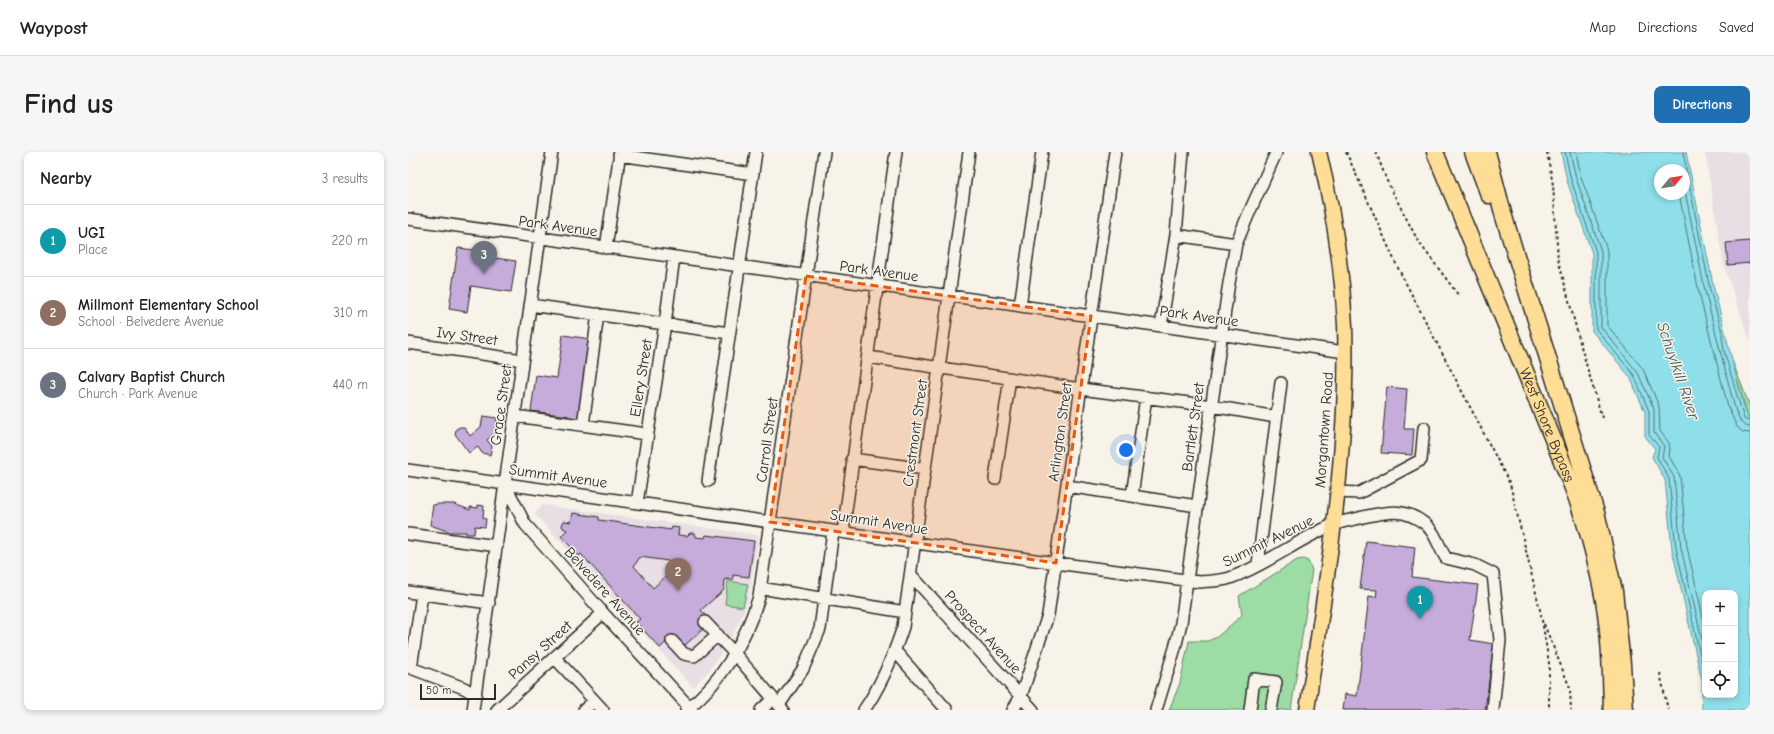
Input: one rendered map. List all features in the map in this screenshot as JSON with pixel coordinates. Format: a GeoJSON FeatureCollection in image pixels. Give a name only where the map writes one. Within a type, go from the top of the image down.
{"type":"FeatureCollection","features":[{"type":"Feature","properties":{"kind":"highway","name":"West Shore Bypass"},"geometry":{"type":"LineString","coordinates":[[1435,152],[1571,483],[1590,537],[1602,587],[1606,614],[1611,668],[1612,710]]}},
{"type":"Feature","properties":{"kind":"highway"},"geometry":{"type":"LineString","coordinates":[[1444,152],[1501,314]]}},
{"type":"Feature","properties":{"kind":"highway"},"geometry":{"type":"LineString","coordinates":[[1474,152],[1534,313]]}},
{"type":"Feature","properties":{"kind":"highway","name":"West Shore Bypass"},"geometry":{"type":"LineString","coordinates":[[1487,152],[1504,217],[1597,516],[1614,591],[1626,710]]}},
{"type":"Feature","properties":{"kind":"main road","name":"Morgantown Road"},"geometry":{"type":"LineString","coordinates":[[1307,710],[1333,525],[1344,416],[1345,352],[1340,265],[1331,202],[1319,152]]}},
{"type":"Feature","properties":{"kind":"street","name":"Grace Street"},"geometry":{"type":"LineString","coordinates":[[473,710],[552,152]]}},
{"type":"Feature","properties":{"kind":"street"},"geometry":{"type":"LineString","coordinates":[[708,481],[756,152]]}},
{"type":"Feature","properties":{"kind":"street","name":"Carroll Street"},"geometry":{"type":"LineString","coordinates":[[689,709],[716,679],[735,654],[750,625],[760,588],[824,152]]}},
{"type":"Feature","properties":{"kind":"street"},"geometry":{"type":"LineString","coordinates":[[761,710],[778,705],[792,687],[812,649],[820,629],[824,599],[852,459],[868,357],[896,152]]}},
{"type":"Feature","properties":{"kind":"street","name":"Crestmont Street"},"geometry":{"type":"LineString","coordinates":[[864,710],[884,677],[903,627],[969,152]]}},
{"type":"Feature","properties":{"kind":"street"},"geometry":{"type":"LineString","coordinates":[[1020,306],[1042,152]]}},
{"type":"Feature","properties":{"kind":"street","name":"Arlington Street"},"geometry":{"type":"LineString","coordinates":[[1013,710],[1021,696],[1048,615],[1115,152]]}},
{"type":"Feature","properties":{"kind":"street"},"geometry":{"type":"LineString","coordinates":[[1161,326],[1176,235],[1183,152]]}},
{"type":"Feature","properties":{"kind":"street","name":"Bartlett Street"},"geometry":{"type":"LineString","coordinates":[[1156,710],[1176,648],[1236,244],[1274,152]]}},
{"type":"Feature","properties":{"kind":"street"},"geometry":{"type":"LineString","coordinates":[[606,248],[620,154],[753,174]]}},
{"type":"Feature","properties":{"kind":"street","name":"Park Avenue"},"geometry":{"type":"LineString","coordinates":[[408,219],[1345,352]]}},
{"type":"Feature","properties":{"kind":"street"},"geometry":{"type":"LineString","coordinates":[[1176,235],[1236,244]]}},
{"type":"Feature","properties":{"kind":"street","name":"Ellery Street"},"geometry":{"type":"LineString","coordinates":[[637,503],[674,257]]}},
{"type":"Feature","properties":{"kind":"street"},"geometry":{"type":"LineString","coordinates":[[530,305],[730,333]]}},
{"type":"Feature","properties":{"kind":"street"},"geometry":{"type":"LineString","coordinates":[[583,425],[598,314]]}},
{"type":"Feature","properties":{"kind":"street","name":"Ivy Street"},"geometry":{"type":"LineString","coordinates":[[408,343],[522,360]]}},
{"type":"Feature","properties":{"kind":"street"},"geometry":{"type":"LineString","coordinates":[[868,357],[1081,389],[1212,406],[1276,417]]}},
{"type":"Feature","properties":{"kind":"street"},"geometry":{"type":"LineString","coordinates":[[995,479],[1010,378]]}},
{"type":"Feature","properties":{"kind":"street"},"geometry":{"type":"LineString","coordinates":[[1258,564],[1281,383]]}},
{"type":"Feature","properties":{"kind":"street"},"geometry":{"type":"LineString","coordinates":[[1132,496],[1146,398]]}},
{"type":"Feature","properties":{"kind":"street"},"geometry":{"type":"LineString","coordinates":[[515,416],[647,434]]}},
{"type":"Feature","properties":{"kind":"street"},"geometry":{"type":"LineString","coordinates":[[1337,492],[1359,493],[1421,460],[1424,428]]}},
{"type":"Feature","properties":{"kind":"street"},"geometry":{"type":"LineString","coordinates":[[852,459],[925,470]]}},
{"type":"Feature","properties":{"kind":"street","name":"Summit Avenue"},"geometry":{"type":"LineString","coordinates":[[408,470],[1056,563],[1200,582],[1230,578],[1333,525],[1383,512],[1398,512],[1413,516],[1432,530],[1439,541],[1440,549],[1446,558],[1475,565],[1493,574],[1500,640],[1493,710]]}},
{"type":"Feature","properties":{"kind":"street","name":"Belvedere Avenue"},"geometry":{"type":"LineString","coordinates":[[505,484],[525,524],[689,709]]}},
{"type":"Feature","properties":{"kind":"street"},"geometry":{"type":"LineString","coordinates":[[1067,486],[1197,506]]}},
{"type":"Feature","properties":{"kind":"street"},"geometry":{"type":"LineString","coordinates":[[408,534],[497,546]]}},
{"type":"Feature","properties":{"kind":"street","name":"Prospect Avenue"},"geometry":{"type":"LineString","coordinates":[[911,575],[1034,710]]}},
{"type":"Feature","properties":{"kind":"street"},"geometry":{"type":"LineString","coordinates":[[760,588],[905,612]]}},
{"type":"Feature","properties":{"kind":"street"},"geometry":{"type":"LineString","coordinates":[[408,592],[489,603]]}},
{"type":"Feature","properties":{"kind":"street"},"geometry":{"type":"LineString","coordinates":[[422,594],[410,668],[464,688],[476,695]]}},
{"type":"Feature","properties":{"kind":"street","name":"Pansy Street"},"geometry":{"type":"LineString","coordinates":[[497,710],[603,613]]}},
{"type":"Feature","properties":{"kind":"street"},"geometry":{"type":"LineString","coordinates":[[705,622],[735,654],[778,705]]}},
{"type":"Feature","properties":{"kind":"street"},"geometry":{"type":"LineString","coordinates":[[672,641],[684,654],[694,656],[718,636]]}},
{"type":"Feature","properties":{"kind":"street"},"geometry":{"type":"LineString","coordinates":[[895,651],[942,708]]}},
{"type":"Feature","properties":{"kind":"street"},"geometry":{"type":"LineString","coordinates":[[555,658],[603,710]]}},
{"type":"Feature","properties":{"kind":"street"},"geometry":{"type":"LineString","coordinates":[[1250,710],[1254,679],[1276,682],[1272,710]]}},
{"type":"Feature","properties":{"kind":"street"},"geometry":{"type":"LineString","coordinates":[[584,710],[594,701]]}},
{"type":"Feature","properties":{"kind":"path"},"geometry":{"type":"LineString","coordinates":[[1346,152],[1397,266],[1510,484],[1542,619],[1549,663],[1549,710]]}},
{"type":"Feature","properties":{"kind":"path"},"geometry":{"type":"LineString","coordinates":[[1376,152],[1387,181],[1418,240],[1459,296]]}},
{"type":"Feature","properties":{"kind":"path"},"geometry":{"type":"LineString","coordinates":[[1547,152],[1553,185],[1558,259],[1602,418]]}},
{"type":"Feature","properties":{"kind":"path"},"geometry":{"type":"LineString","coordinates":[[1542,619],[1570,688],[1571,710]]}},
{"type":"Feature","properties":{"kind":"path"},"geometry":{"type":"LineString","coordinates":[[1660,674],[1668,710]]}},
{"type":"Feature","properties":{"kind":"highlighted area"},"geometry":{"type":"Polygon","coordinates":[[[806,276],[1091,316],[1056,563],[770,522],[806,276]]]}},
{"type":"Feature","properties":{"kind":"shaded area"},"geometry":{"type":"Polygon","coordinates":[[[1705,152],[1750,152],[1750,342],[1723,262],[1705,152]]]}},
{"type":"Feature","properties":{"kind":"shaded area"},"geometry":{"type":"Polygon","coordinates":[[[542,505],[759,535],[748,602],[735,631],[710,670],[693,687],[535,514],[542,505]]]}},
{"type":"Feature","properties":{"kind":"green space"},"geometry":{"type":"Polygon","coordinates":[[[1728,350],[1750,407],[1750,423],[1728,350]]]}},
{"type":"Feature","properties":{"kind":"green space"},"geometry":{"type":"Polygon","coordinates":[[[1303,559],[1308,561],[1312,570],[1291,710],[1169,710],[1180,683],[1189,641],[1208,641],[1217,637],[1242,615],[1239,596],[1297,560],[1303,559]]]}},
{"type":"Feature","properties":{"kind":"green space"},"geometry":{"type":"Polygon","coordinates":[[[728,581],[748,584],[743,607],[725,604],[728,581]]]}},
{"type":"Feature","properties":{"kind":"water","name":"Schuylkill River"},"geometry":{"type":"Polygon","coordinates":[[[1561,152],[1686,152],[1688,164],[1654,164],[1654,200],[1690,200],[1690,172],[1714,289],[1743,403],[1750,423],[1750,710],[1702,710],[1702,698],[1738,698],[1738,590],[1702,590],[1702,681],[1672,549],[1665,480],[1652,457],[1655,449],[1645,436],[1645,412],[1630,377],[1592,331],[1592,253],[1567,181],[1561,152]]]}},
{"type":"Feature","properties":{"kind":"building"},"geometry":{"type":"Polygon","coordinates":[[[1750,241],[1750,263],[1728,265],[1726,243],[1750,241]]]}},
{"type":"Feature","properties":{"kind":"building"},"geometry":{"type":"Polygon","coordinates":[[[458,248],[475,250],[474,255],[516,261],[511,292],[471,286],[467,312],[449,309],[458,248]]]}},
{"type":"Feature","properties":{"kind":"building"},"geometry":{"type":"Polygon","coordinates":[[[563,335],[591,339],[581,422],[569,421],[569,416],[531,411],[536,375],[557,378],[563,335]]]}},
{"type":"Feature","properties":{"kind":"building"},"geometry":{"type":"Polygon","coordinates":[[[1387,387],[1407,389],[1404,429],[1414,429],[1412,455],[1381,453],[1387,387]]]}},
{"type":"Feature","properties":{"kind":"building"},"geometry":{"type":"Polygon","coordinates":[[[483,416],[497,418],[495,433],[487,440],[492,446],[490,455],[482,453],[478,447],[469,453],[455,434],[456,429],[464,427],[470,436],[481,427],[483,416]]]}},
{"type":"Feature","properties":{"kind":"building"},"geometry":{"type":"Polygon","coordinates":[[[454,504],[470,510],[470,507],[478,508],[478,505],[484,506],[483,518],[486,519],[485,527],[475,526],[474,534],[466,534],[466,532],[450,532],[430,525],[433,505],[454,504]]]}},
{"type":"Feature","properties":{"kind":"building"},"geometry":{"type":"Polygon","coordinates":[[[573,513],[599,517],[599,520],[671,530],[672,527],[679,528],[678,535],[687,536],[690,533],[695,533],[696,537],[705,538],[706,535],[754,541],[749,577],[733,575],[733,580],[725,579],[724,590],[701,610],[707,617],[699,625],[703,629],[684,646],[674,635],[660,648],[636,622],[640,619],[581,554],[579,556],[561,536],[567,530],[563,528],[562,525],[564,521],[571,522],[573,513]],[[640,557],[634,566],[653,588],[675,568],[668,561],[640,557]]]}},
{"type":"Feature","properties":{"kind":"building"},"geometry":{"type":"Polygon","coordinates":[[[1366,541],[1415,547],[1412,577],[1478,585],[1470,640],[1494,644],[1485,710],[1343,710],[1345,694],[1357,696],[1369,596],[1376,597],[1377,590],[1360,589],[1366,541]]]}},
{"type":"Feature","properties":{"kind":"place","name":"Calvary Baptist Church"},"geometry":{"type":"Point","coordinates":[484,274]}},
{"type":"Feature","properties":{"kind":"place","name":"Millmont Elementary School"},"geometry":{"type":"Point","coordinates":[678,591]}},
{"type":"Feature","properties":{"kind":"place","name":"UGI"},"geometry":{"type":"Point","coordinates":[1420,619]}}]}
